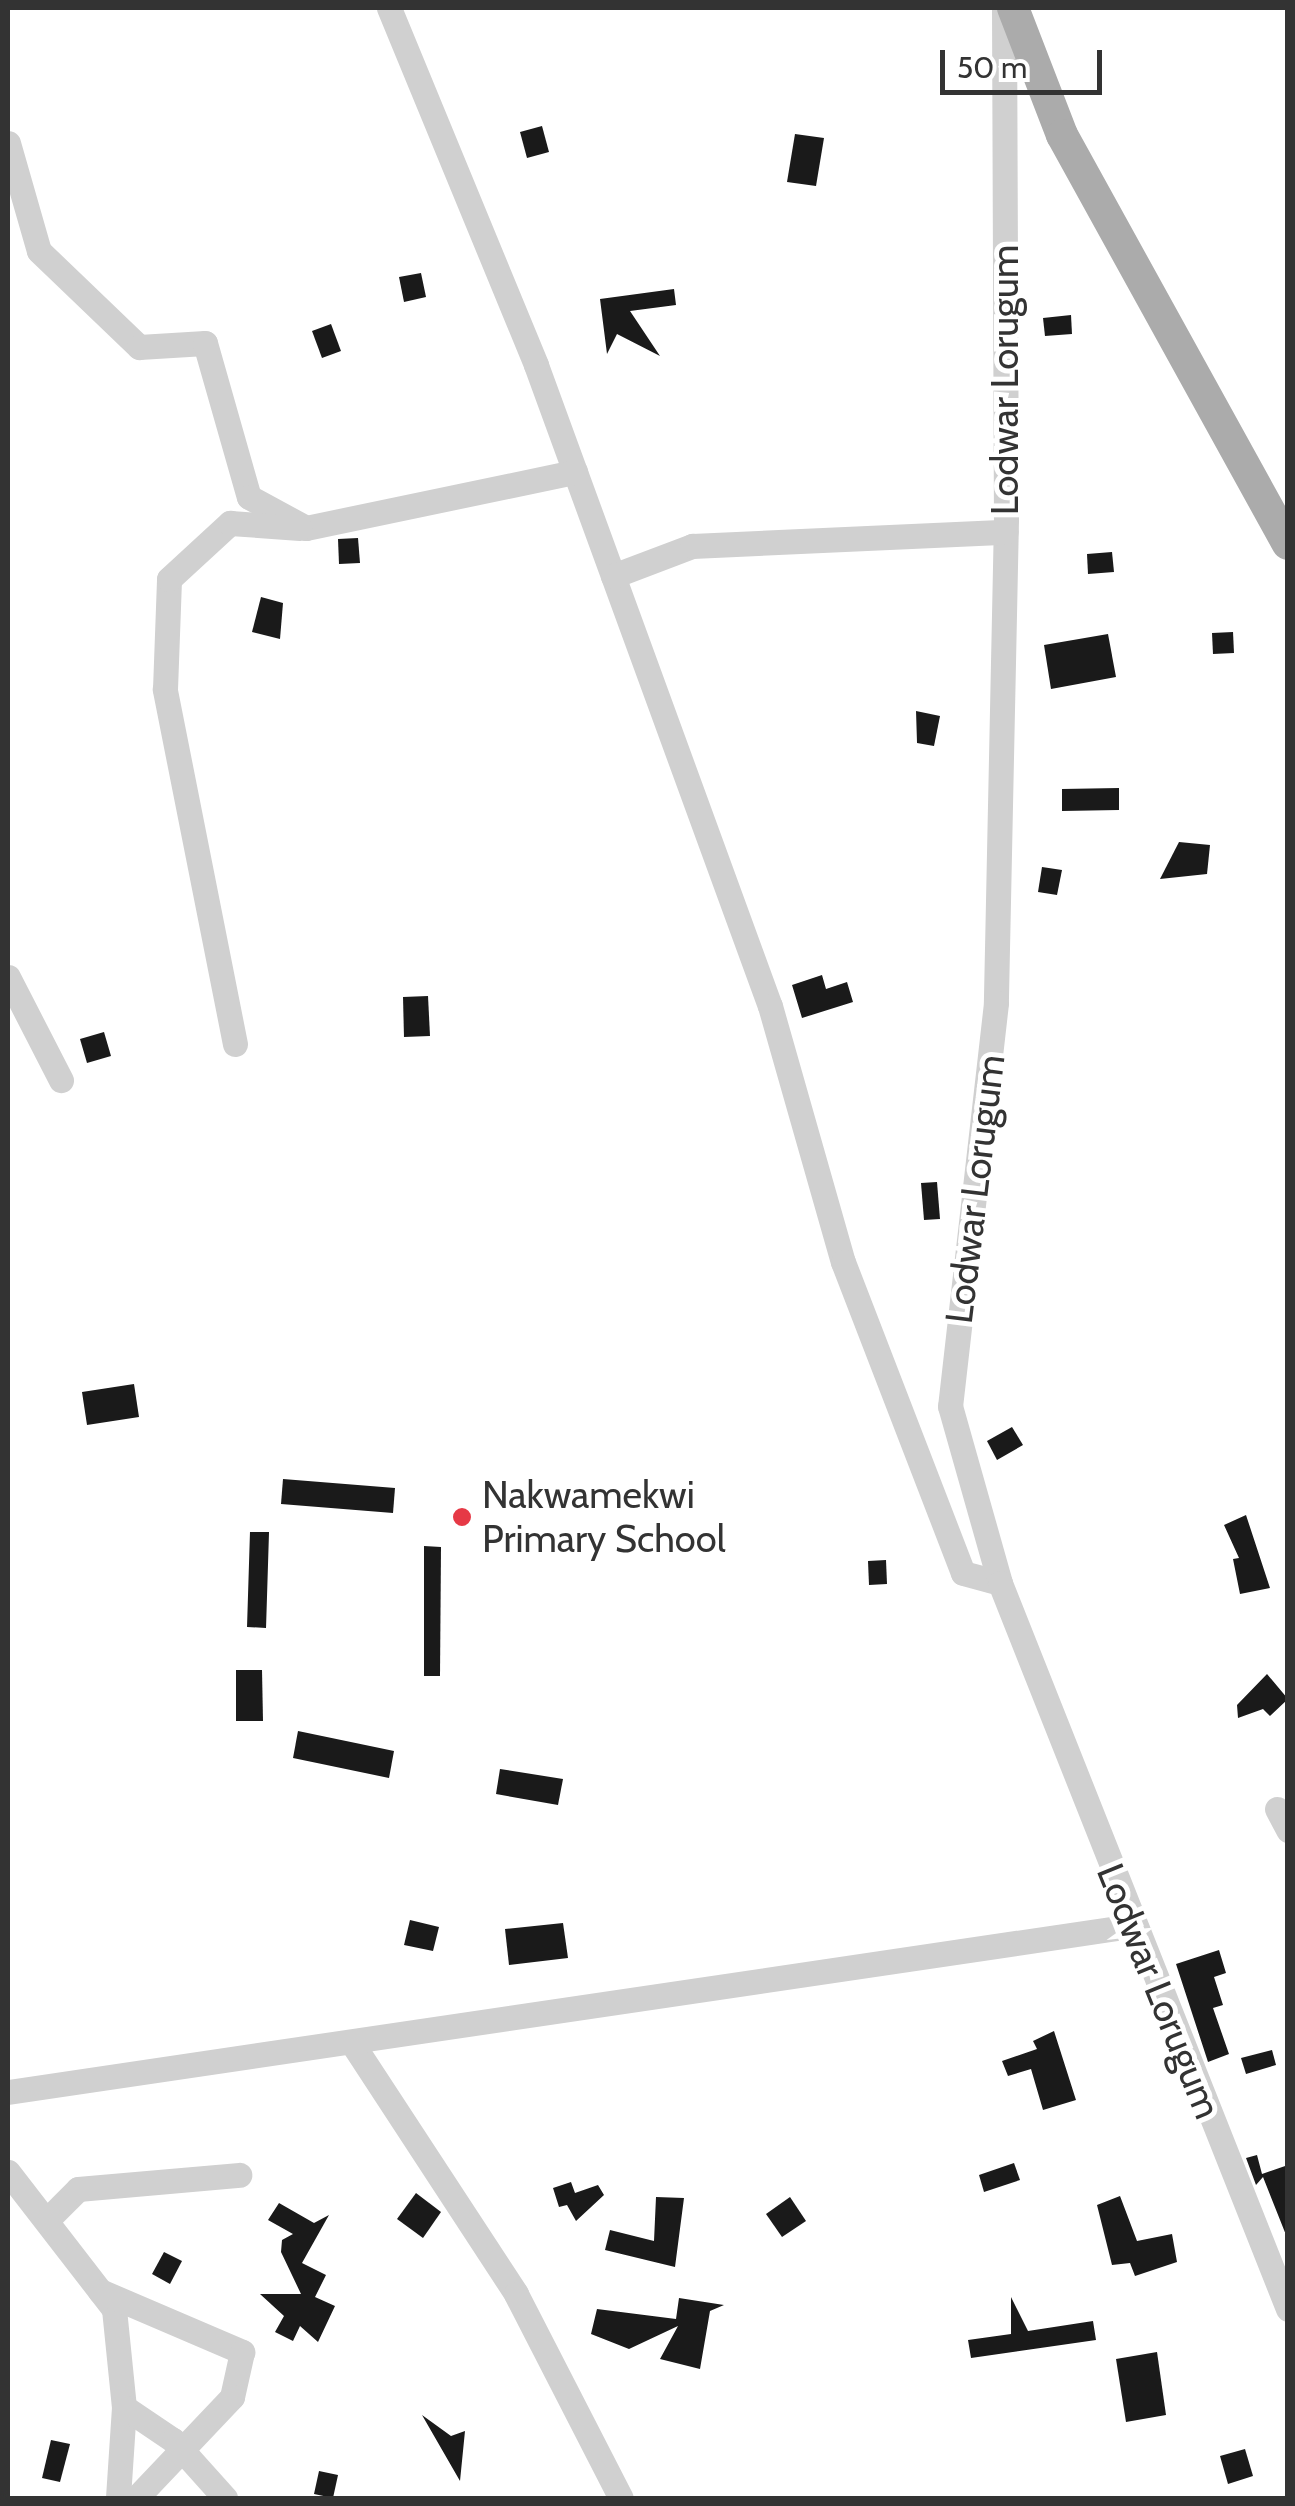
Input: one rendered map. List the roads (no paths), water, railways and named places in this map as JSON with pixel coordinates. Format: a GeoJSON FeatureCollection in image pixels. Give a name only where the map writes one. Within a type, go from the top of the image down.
{"type":"FeatureCollection","features":[{"type":"Feature","properties":{"kind":"main road"},"geometry":{"type":"LineString","coordinates":[[1012,8],[1062,136],[1288,544]]}},
{"type":"Feature","properties":{"kind":"street"},"geometry":{"type":"LineString","coordinates":[[390,8],[575,472],[770,1006],[843,1262],[963,1573],[1000,1584]]}},
{"type":"Feature","properties":{"kind":"street","name":"Lodwar Lorugum"},"geometry":{"type":"LineString","coordinates":[[1004,8],[1006,532],[996,1003],[950,1406],[1000,1584],[1131,1926],[1288,2309]]}},
{"type":"Feature","properties":{"kind":"street"},"geometry":{"type":"LineString","coordinates":[[8,142],[39,251],[138,348],[206,343],[250,497],[306,528]]}},
{"type":"Feature","properties":{"kind":"street"},"geometry":{"type":"LineString","coordinates":[[235,1044],[164,689],[170,579],[230,523],[306,528],[575,472]]}},
{"type":"Feature","properties":{"kind":"street"},"geometry":{"type":"LineString","coordinates":[[613,576],[692,546],[1006,532]]}},
{"type":"Feature","properties":{"kind":"street"},"geometry":{"type":"LineString","coordinates":[[8,977],[61,1080]]}},
{"type":"Feature","properties":{"kind":"street"},"geometry":{"type":"LineString","coordinates":[[8,2092],[354,2046],[1131,1926]]}},
{"type":"Feature","properties":{"kind":"street"},"geometry":{"type":"LineString","coordinates":[[354,2046],[516,2294],[621,2498]]}},
{"type":"Feature","properties":{"kind":"street"},"geometry":{"type":"LineString","coordinates":[[8,2172],[114,2309],[124,2407],[118,2498]]}},
{"type":"Feature","properties":{"kind":"street"},"geometry":{"type":"LineString","coordinates":[[47,2220],[78,2189],[239,2175]]}},
{"type":"Feature","properties":{"kind":"street"},"geometry":{"type":"LineString","coordinates":[[100,2290],[242,2352],[232,2397],[136,2498]]}},
{"type":"Feature","properties":{"kind":"street"},"geometry":{"type":"LineString","coordinates":[[124,2407],[182,2450],[225,2498]]}},
{"type":"Feature","properties":{"kind":"place","name":"Nakwamekwi Primary School"},"geometry":{"type":"Point","coordinates":[462,1517]}}]}
